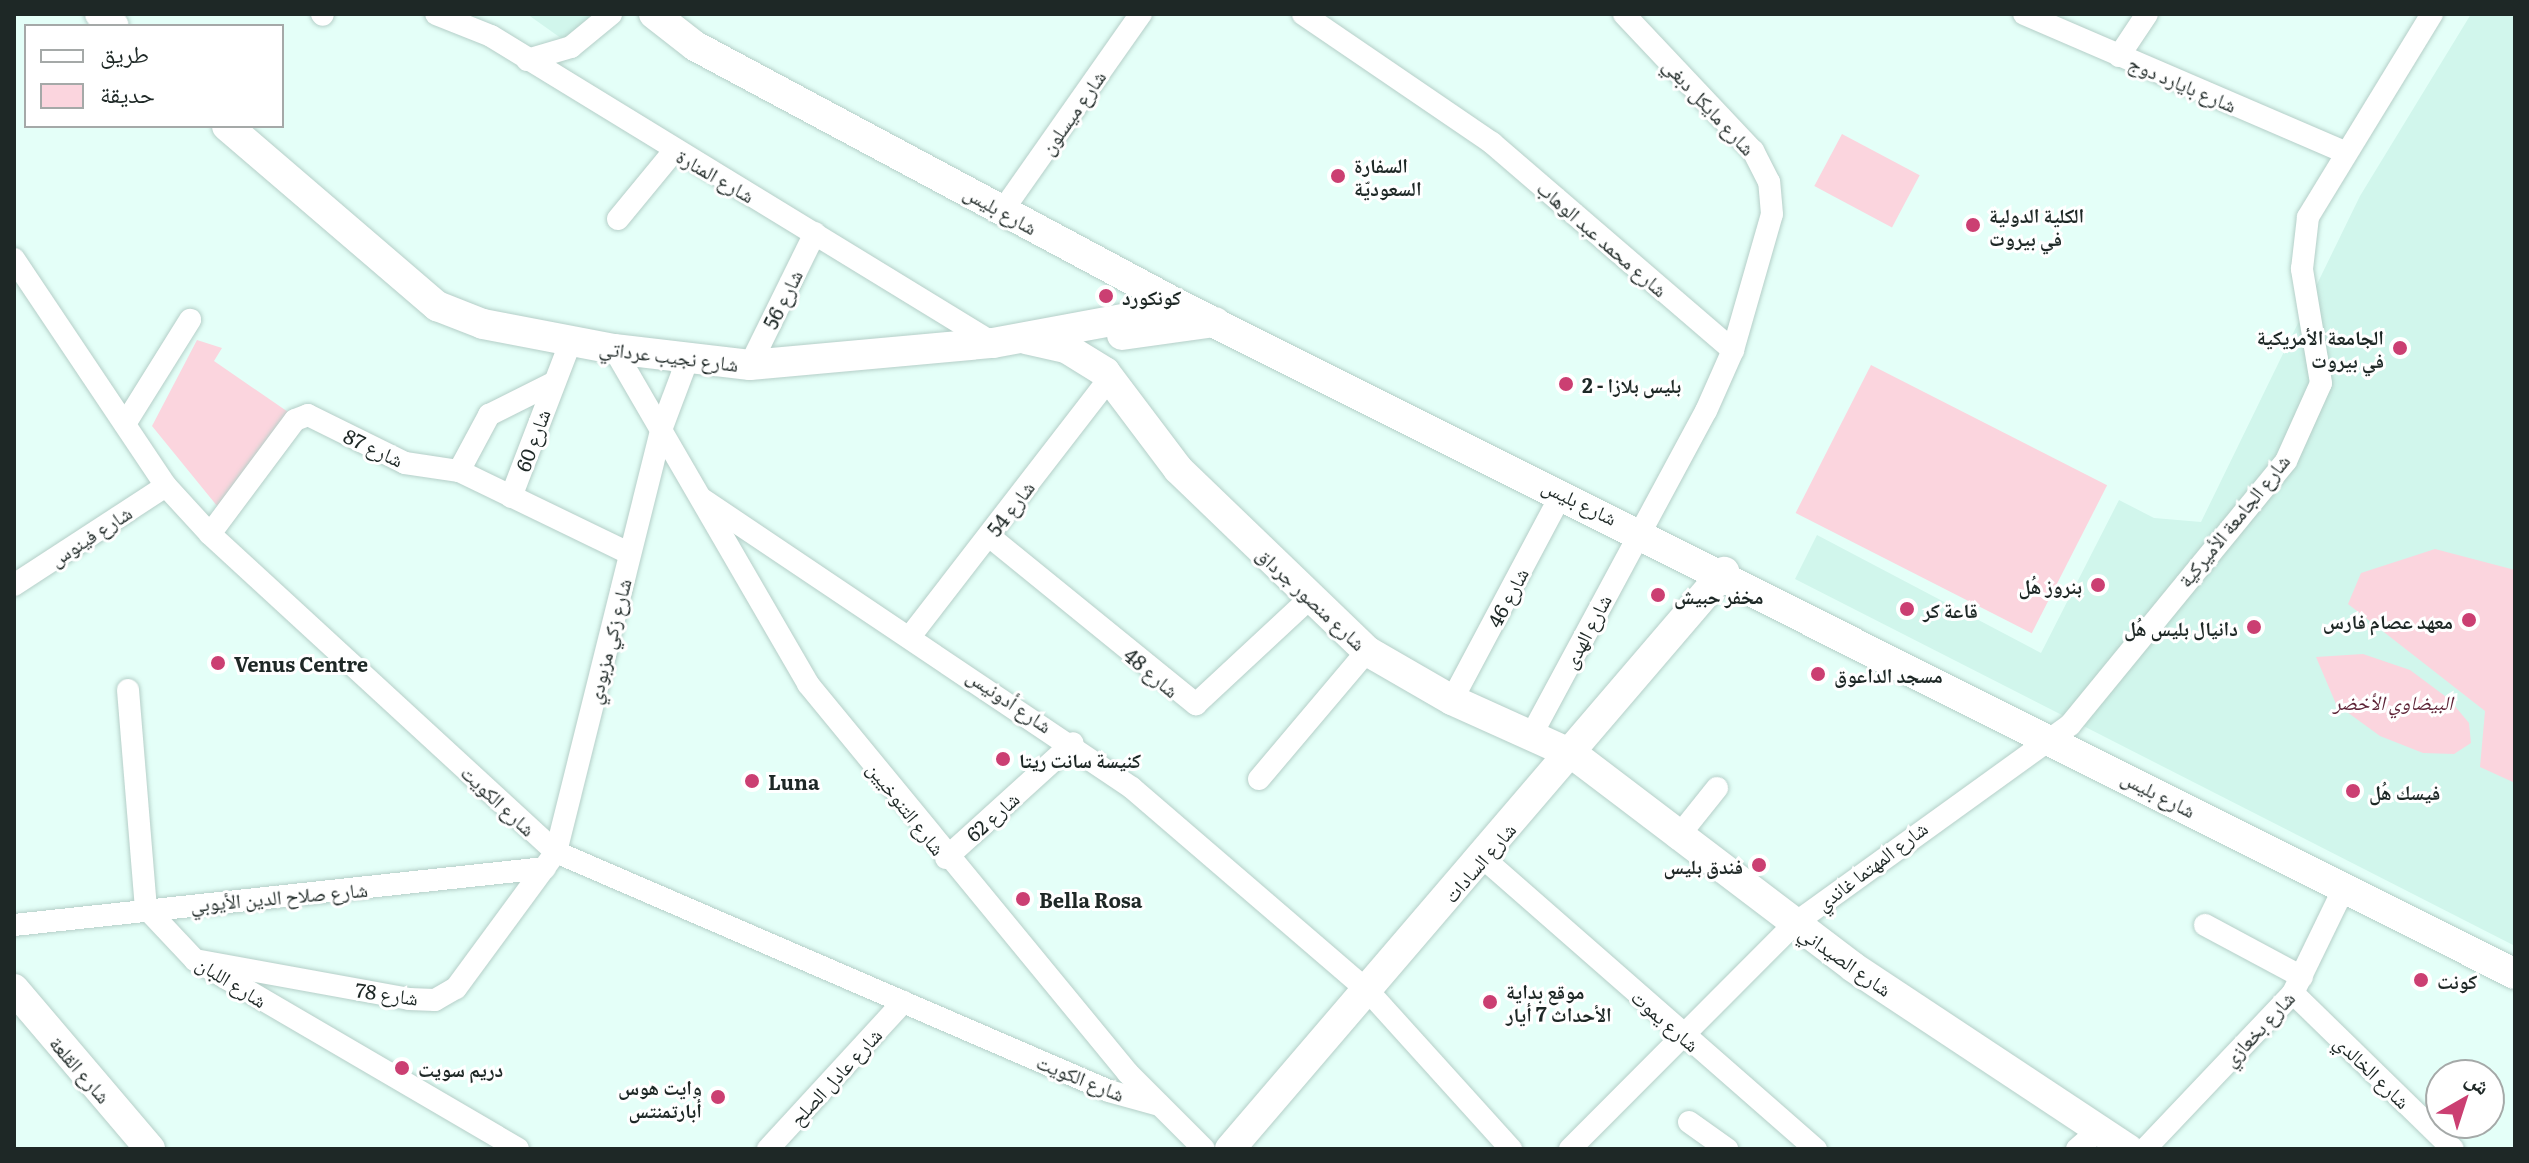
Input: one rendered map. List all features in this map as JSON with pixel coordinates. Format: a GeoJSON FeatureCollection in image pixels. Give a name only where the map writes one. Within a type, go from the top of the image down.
{"type":"FeatureCollection","features":[{"type":"Feature","properties":{"kind":"street","name":"شارع المنارة"},"geometry":{"type":"LineString","coordinates":[[436,14],[491,36],[674,151],[815,233],[993,343]]}},
{"type":"Feature","properties":{"kind":"street"},"geometry":{"type":"LineString","coordinates":[[473,14],[491,36]]}},
{"type":"Feature","properties":{"kind":"street"},"geometry":{"type":"LineString","coordinates":[[527,60],[571,47],[611,14]]}},
{"type":"Feature","properties":{"kind":"street","name":"شارع بليس"},"geometry":{"type":"LineString","coordinates":[[654,14],[695,46],[1149,289],[1724,572],[2515,974]]}},
{"type":"Feature","properties":{"kind":"street","name":"شارع ميسلون"},"geometry":{"type":"LineString","coordinates":[[1003,210],[1141,14]]}},
{"type":"Feature","properties":{"kind":"street","name":"شارع محمد عبد الوهاب"},"geometry":{"type":"LineString","coordinates":[[1303,14],[1492,143],[1733,350]]}},
{"type":"Feature","properties":{"kind":"street","name":"شارع مايكل دبغي"},"geometry":{"type":"LineString","coordinates":[[1624,14],[1753,151],[1769,182],[1772,214],[1733,350]]}},
{"type":"Feature","properties":{"kind":"street","name":"شارع بايارد دوج"},"geometry":{"type":"LineString","coordinates":[[2024,14],[2342,151]]}},
{"type":"Feature","properties":{"kind":"street"},"geometry":{"type":"LineString","coordinates":[[2119,56],[2147,14]]}},
{"type":"Feature","properties":{"kind":"street","name":"شارع الجامعة الأميركية"},"geometry":{"type":"LineString","coordinates":[[2052,738],[2286,461],[2321,383],[2302,269],[2308,217],[2342,151],[2432,14]]}},
{"type":"Feature","properties":{"kind":"street","name":"شارع نجيب عرداتي"},"geometry":{"type":"LineString","coordinates":[[229,128],[437,306],[483,324],[614,349],[687,361],[750,365],[993,343],[1149,314],[1157,299],[1149,289]]}},
{"type":"Feature","properties":{"kind":"street"},"geometry":{"type":"LineString","coordinates":[[618,219],[674,151]]}},
{"type":"Feature","properties":{"kind":"street","name":"شارع 56"},"geometry":{"type":"LineString","coordinates":[[750,365],[815,233]]}},
{"type":"Feature","properties":{"kind":"street","name":"شارع الكويت"},"geometry":{"type":"LineString","coordinates":[[14,259],[166,486],[210,534],[551,860],[903,1002],[1109,1091],[1159,1105]]}},
{"type":"Feature","properties":{"kind":"street"},"geometry":{"type":"LineString","coordinates":[[125,424],[190,320]]}},
{"type":"Feature","properties":{"kind":"street"},"geometry":{"type":"LineString","coordinates":[[1106,377],[1098,350],[1106,338],[1215,322]]}},
{"type":"Feature","properties":{"kind":"street","name":"شارع منصور جرداق"},"geometry":{"type":"LineString","coordinates":[[1026,339],[1066,348],[1106,377],[1178,469],[1367,651],[1452,700],[1533,732],[1574,755]]}},
{"type":"Feature","properties":{"kind":"street","name":"شارع 60"},"geometry":{"type":"LineString","coordinates":[[511,497],[571,341]]}},
{"type":"Feature","properties":{"kind":"street"},"geometry":{"type":"LineString","coordinates":[[614,349],[661,430]]}},
{"type":"Feature","properties":{"kind":"street"},"geometry":{"type":"LineString","coordinates":[[1640,531],[1733,350]]}},
{"type":"Feature","properties":{"kind":"street","name":"شارع زكي مزبودي"},"geometry":{"type":"LineString","coordinates":[[551,860],[661,430],[687,361]]}},
{"type":"Feature","properties":{"kind":"street","name":"شارع 54"},"geometry":{"type":"LineString","coordinates":[[912,634],[989,536],[1106,377]]}},
{"type":"Feature","properties":{"kind":"street","name":"شارع 60"},"geometry":{"type":"LineString","coordinates":[[459,471],[489,415],[553,383]]}},
{"type":"Feature","properties":{"kind":"street","name":"شارع 87"},"geometry":{"type":"LineString","coordinates":[[210,534],[295,420],[308,415],[405,463],[459,471],[629,553]]}},
{"type":"Feature","properties":{"kind":"street","name":"شارع التنوخيين"},"geometry":{"type":"LineString","coordinates":[[661,430],[808,684],[946,858],[1159,1105],[1204,1149]]}},
{"type":"Feature","properties":{"kind":"street","name":"شارع فينوس"},"geometry":{"type":"LineString","coordinates":[[14,585],[166,486]]}},
{"type":"Feature","properties":{"kind":"street","name":"شارع 46"},"geometry":{"type":"LineString","coordinates":[[1452,700],[1562,493]]}},
{"type":"Feature","properties":{"kind":"street","name":"شارع أدونيس"},"geometry":{"type":"LineString","coordinates":[[702,499],[912,634],[1073,743],[1369,992],[1511,1149]]}},
{"type":"Feature","properties":{"kind":"street","name":"شارع الهدى"},"geometry":{"type":"LineString","coordinates":[[1533,732],[1640,531]]}},
{"type":"Feature","properties":{"kind":"street","name":"شارع 48"},"geometry":{"type":"LineString","coordinates":[[989,536],[1196,704],[1310,598]]}},
{"type":"Feature","properties":{"kind":"street","name":"شارع السادات"},"geometry":{"type":"LineString","coordinates":[[1230,1149],[1574,755],[1724,572]]}},
{"type":"Feature","properties":{"kind":"street"},"geometry":{"type":"LineString","coordinates":[[1259,779],[1367,651]]}},
{"type":"Feature","properties":{"kind":"street"},"geometry":{"type":"LineString","coordinates":[[128,690],[146,908]]}},
{"type":"Feature","properties":{"kind":"street","name":"شارع المهتما غاندي"},"geometry":{"type":"LineString","coordinates":[[1570,1149],[1686,1039],[1794,924],[2052,738]]}},
{"type":"Feature","properties":{"kind":"street","name":"شارع 62"},"geometry":{"type":"LineString","coordinates":[[946,858],[1073,743]]}},
{"type":"Feature","properties":{"kind":"street","name":"شارع الصيداني"},"geometry":{"type":"LineString","coordinates":[[1574,755],[1677,838],[1794,924],[2128,1149]]}},
{"type":"Feature","properties":{"kind":"street"},"geometry":{"type":"LineString","coordinates":[[1677,838],[1717,788]]}},
{"type":"Feature","properties":{"kind":"street","name":"شارع يموت"},"geometry":{"type":"LineString","coordinates":[[1482,857],[1801,1145]]}},
{"type":"Feature","properties":{"kind":"street","name":"شارع صلاح الدين الأيوبي"},"geometry":{"type":"LineString","coordinates":[[14,925],[551,860]]}},
{"type":"Feature","properties":{"kind":"street","name":"شارع 78"},"geometry":{"type":"LineString","coordinates":[[195,960],[435,1000],[456,988],[551,860]]}},
{"type":"Feature","properties":{"kind":"street","name":"شارع بخعازي"},"geometry":{"type":"LineString","coordinates":[[2145,1149],[2298,985],[2344,888]]}},
{"type":"Feature","properties":{"kind":"street","name":"شارع اللبان"},"geometry":{"type":"LineString","coordinates":[[146,908],[195,960],[518,1149]]}},
{"type":"Feature","properties":{"kind":"street","name":"شارع الخالدي"},"geometry":{"type":"LineString","coordinates":[[2205,925],[2298,985],[2453,1149]]}},
{"type":"Feature","properties":{"kind":"street","name":"شارع القلعة"},"geometry":{"type":"LineString","coordinates":[[14,989],[150,1149]]}},
{"type":"Feature","properties":{"kind":"street","name":"شارع عادل الصلح"},"geometry":{"type":"LineString","coordinates":[[768,1149],[903,1002]]}},
{"type":"Feature","properties":{"kind":"street"},"geometry":{"type":"LineString","coordinates":[[1689,1122],[1727,1149]]}},
{"type":"Feature","properties":{"kind":"street"},"geometry":{"type":"LineString","coordinates":[[2077,1149],[2100,1129]]}},
{"type":"Feature","properties":{"kind":"shaded area"},"geometry":{"type":"Polygon","coordinates":[[[527,14],[592,14],[565,41],[527,14]]]}},
{"type":"Feature","properties":{"kind":"shaded area","name":"الجامعة الأمريكية في بيروت"},"geometry":{"type":"Polygon","coordinates":[[[2471,14],[2515,14],[2515,946],[1795,579],[1817,535],[2041,653],[2119,500],[2154,518],[2201,522],[2360,196],[2471,14]]]}},
{"type":"Feature","properties":{"kind":"green space"},"geometry":{"type":"Polygon","coordinates":[[[1842,134],[1920,175],[1892,227],[1814,186],[1842,134]]]}},
{"type":"Feature","properties":{"kind":"green space"},"geometry":{"type":"Polygon","coordinates":[[[197,340],[222,348],[214,361],[291,414],[222,512],[152,426],[197,340]]]}},
{"type":"Feature","properties":{"kind":"green space"},"geometry":{"type":"Polygon","coordinates":[[[1871,365],[2107,485],[2032,633],[1796,513],[1871,365]]]}},
{"type":"Feature","properties":{"kind":"green space"},"geometry":{"type":"Polygon","coordinates":[[[2435,549],[2515,570],[2515,783],[2480,767],[2485,711],[2348,604],[2361,573],[2435,549]]]}},
{"type":"Feature","properties":{"kind":"green space","name":"البيضاوي الأخضر"},"geometry":{"type":"Polygon","coordinates":[[[2363,654],[2410,670],[2449,699],[2469,723],[2471,743],[2454,754],[2423,753],[2380,736],[2336,704],[2316,657],[2363,654]]]}},
{"type":"Feature","properties":{"kind":"place","name":"السفارة السعوديّة"},"geometry":{"type":"Point","coordinates":[1338,176]}},
{"type":"Feature","properties":{"kind":"place","name":"الكلية الدولية في بيروت"},"geometry":{"type":"Point","coordinates":[1973,225]}},
{"type":"Feature","properties":{"kind":"place","name":"كونكورد"},"geometry":{"type":"Point","coordinates":[1106,296]}},
{"type":"Feature","properties":{"kind":"place","name":"الجامعة الأمريكية في بيروت"},"geometry":{"type":"Point","coordinates":[2400,348]}},
{"type":"Feature","properties":{"kind":"place","name":"2 - بليس بلازا"},"geometry":{"type":"Point","coordinates":[1566,384]}},
{"type":"Feature","properties":{"kind":"place","name":"بنروز هُل"},"geometry":{"type":"Point","coordinates":[2098,585]}},
{"type":"Feature","properties":{"kind":"place","name":"مخفر حبيش"},"geometry":{"type":"Point","coordinates":[1658,595]}},
{"type":"Feature","properties":{"kind":"place","name":"قاعة كر"},"geometry":{"type":"Point","coordinates":[1907,609]}},
{"type":"Feature","properties":{"kind":"place","name":"معهد عصام فارس"},"geometry":{"type":"Point","coordinates":[2469,620]}},
{"type":"Feature","properties":{"kind":"place","name":"دانيال بليس هُل"},"geometry":{"type":"Point","coordinates":[2254,627]}},
{"type":"Feature","properties":{"kind":"place","name":"Venus Centre"},"geometry":{"type":"Point","coordinates":[218,663]}},
{"type":"Feature","properties":{"kind":"place","name":"مسجد الداعوق"},"geometry":{"type":"Point","coordinates":[1818,674]}},
{"type":"Feature","properties":{"kind":"place","name":"كنيسة سانت ريتا"},"geometry":{"type":"Point","coordinates":[1003,759]}},
{"type":"Feature","properties":{"kind":"place","name":"Luna"},"geometry":{"type":"Point","coordinates":[752,781]}},
{"type":"Feature","properties":{"kind":"place","name":"فيسك هُل"},"geometry":{"type":"Point","coordinates":[2353,791]}},
{"type":"Feature","properties":{"kind":"place","name":"فندق بليس"},"geometry":{"type":"Point","coordinates":[1759,865]}},
{"type":"Feature","properties":{"kind":"place","name":"Bella Rosa"},"geometry":{"type":"Point","coordinates":[1023,899]}},
{"type":"Feature","properties":{"kind":"place","name":"كونت"},"geometry":{"type":"Point","coordinates":[2421,980]}},
{"type":"Feature","properties":{"kind":"place","name":"موقع بداية الأحداث 7 أيار"},"geometry":{"type":"Point","coordinates":[1490,1002]}},
{"type":"Feature","properties":{"kind":"place","name":"دريم سويت"},"geometry":{"type":"Point","coordinates":[402,1068]}},
{"type":"Feature","properties":{"kind":"place","name":"وايت هوس أبارتمنتس"},"geometry":{"type":"Point","coordinates":[718,1097]}}]}
